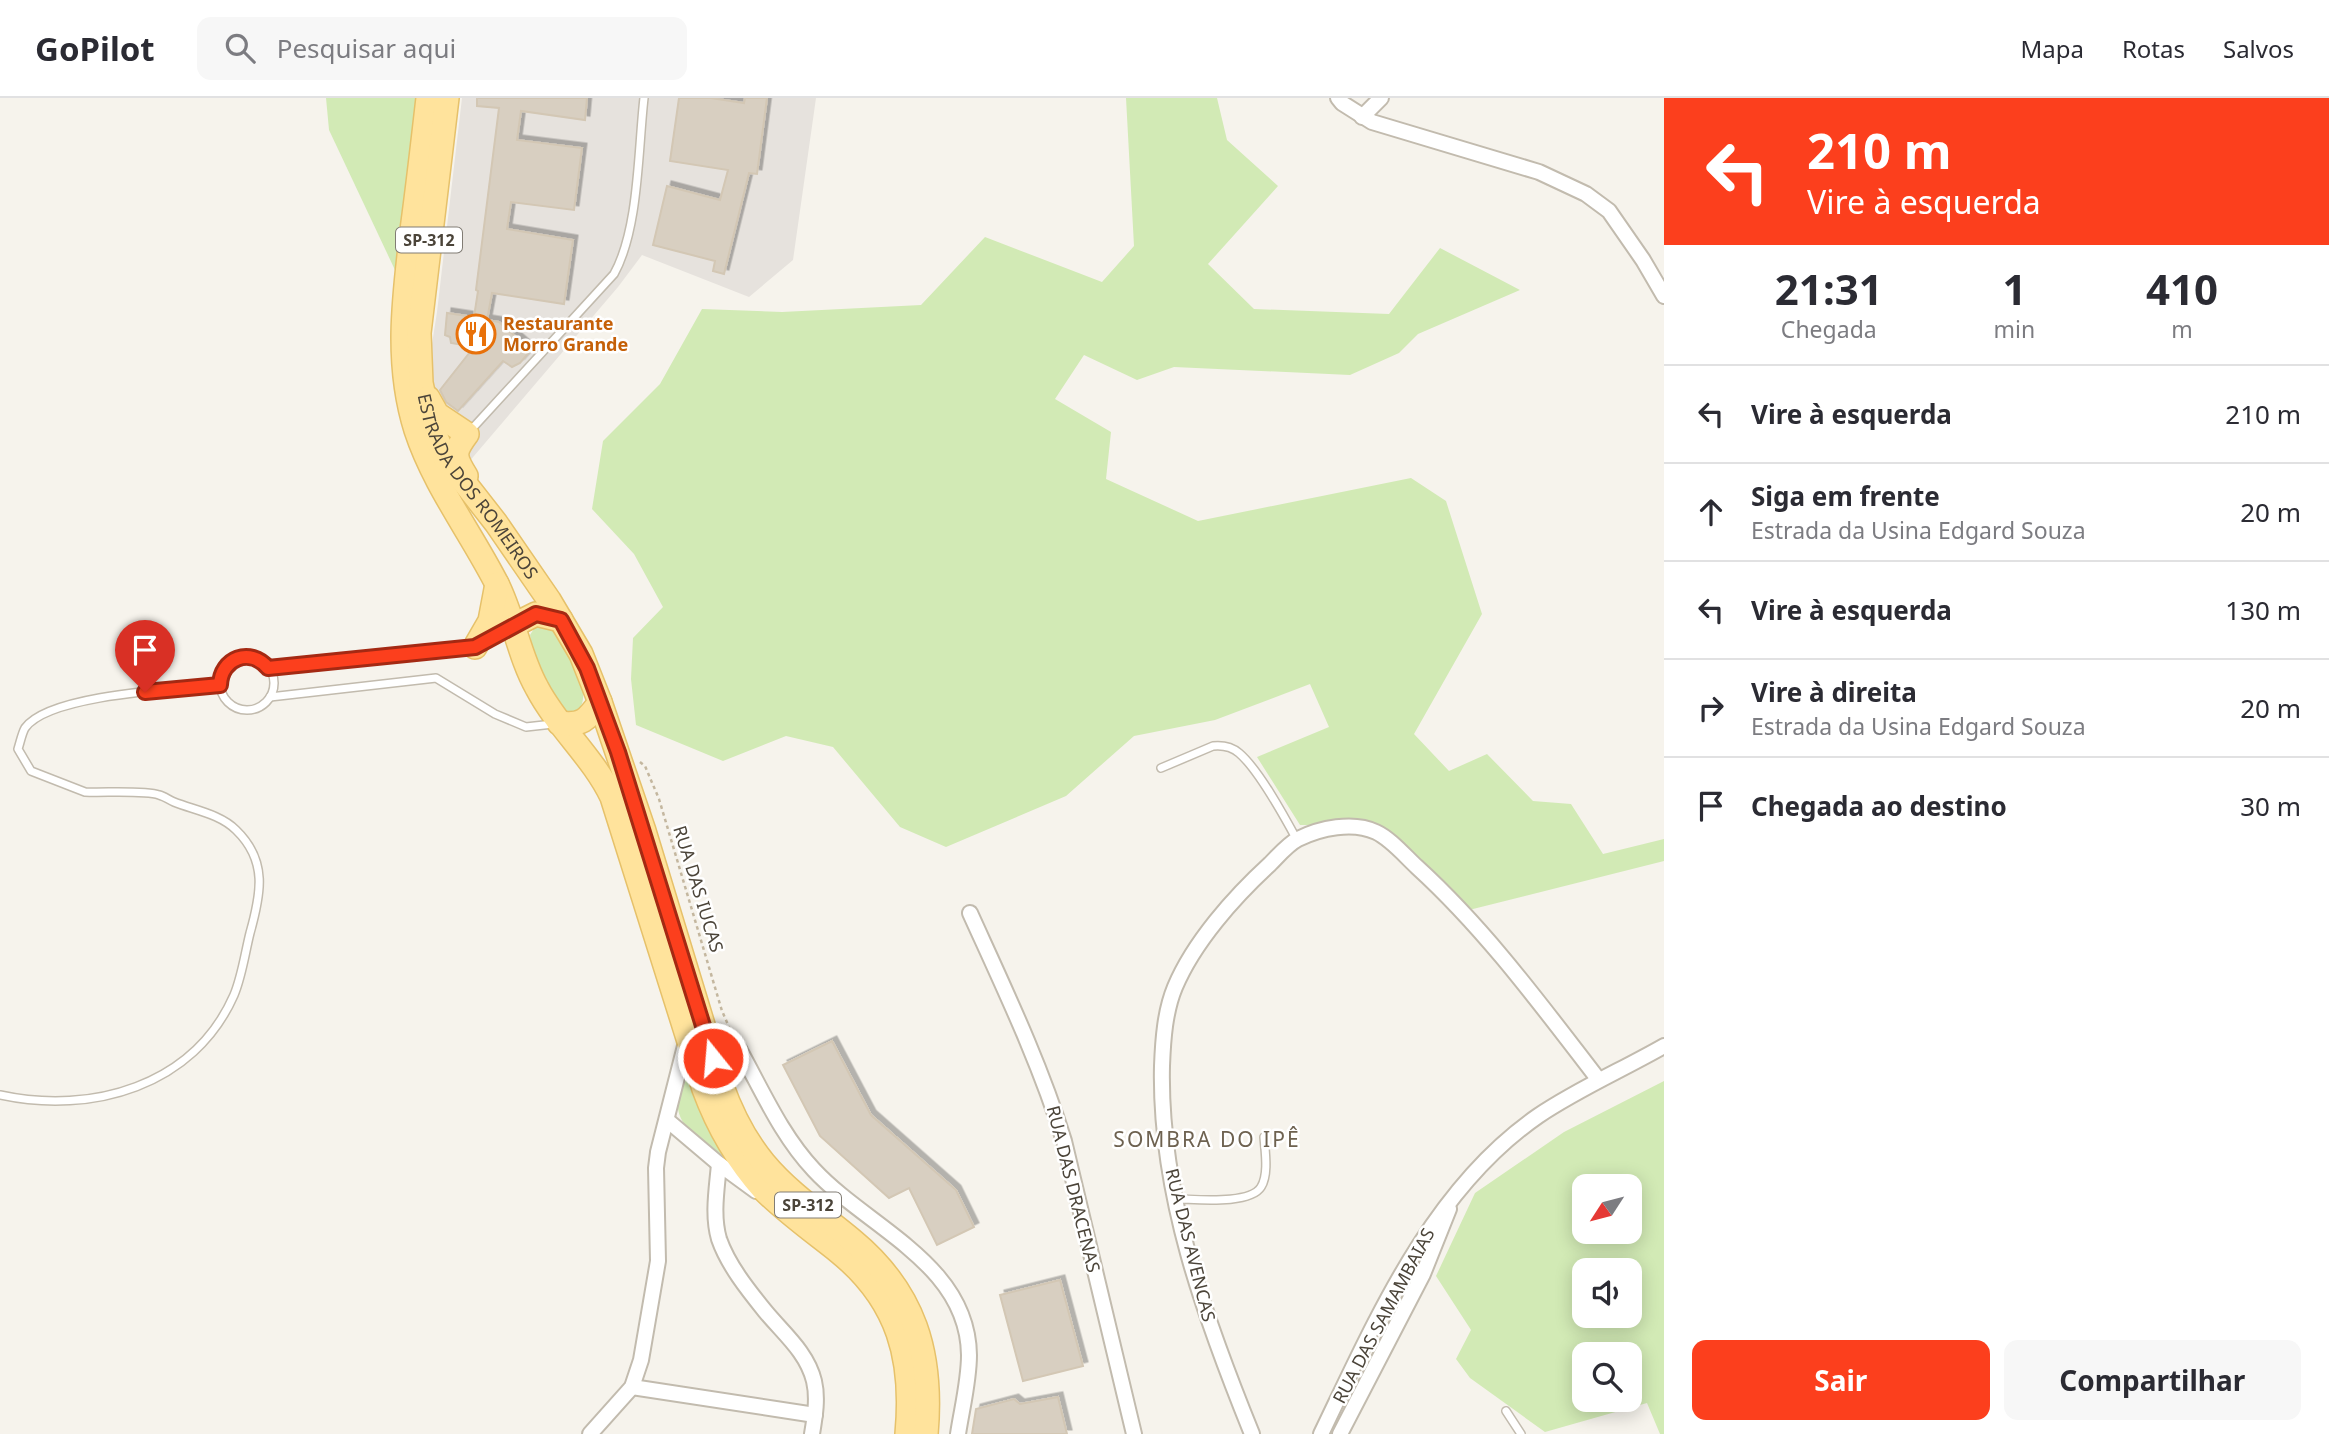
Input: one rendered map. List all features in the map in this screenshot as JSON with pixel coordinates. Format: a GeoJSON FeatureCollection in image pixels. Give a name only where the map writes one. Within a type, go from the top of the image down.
{"type":"FeatureCollection","features":[{"type":"Feature","properties":{"kind":"main road","name":"ESTRADA DOS ROMEIROS"},"geometry":{"type":"LineString","coordinates":[[428,98],[405,288],[402,335],[405,385],[415,429],[429,463],[497,584],[533,681],[559,723],[595,769],[612,797],[708,1100],[723,1133],[750,1173],[784,1208],[855,1266],[888,1310],[903,1345],[907,1363],[907,1434]]}},
{"type":"Feature","properties":{"kind":"main road","name":"ESTRADA DOS ROMEIROS"},"geometry":{"type":"LineString","coordinates":[[447,98],[421,311],[421,383],[430,424],[438,445],[456,475],[496,523],[581,654],[618,752],[728,1105],[750,1144],[778,1179],[867,1253],[888,1276],[905,1302],[925,1359],[928,1400],[926,1434]]}},
{"type":"Feature","properties":{"kind":"main road"},"geometry":{"type":"LineString","coordinates":[[421,383],[437,414],[467,434],[457,447],[458,462],[496,523]]}},
{"type":"Feature","properties":{"kind":"main road"},"geometry":{"type":"LineString","coordinates":[[475,647],[490,621],[497,584]]}},
{"type":"Feature","properties":{"kind":"main road"},"geometry":{"type":"LineString","coordinates":[[514,625],[536,614],[561,620]]}},
{"type":"Feature","properties":{"kind":"main road"},"geometry":{"type":"LineString","coordinates":[[559,723],[580,723],[600,702]]}},
{"type":"Feature","properties":{"kind":"street"},"geometry":{"type":"LineString","coordinates":[[1338,98],[1372,122],[1539,172],[1586,194],[1609,211],[1664,296]]}},
{"type":"Feature","properties":{"kind":"street"},"geometry":{"type":"LineString","coordinates":[[1362,117],[1381,98]]}},
{"type":"Feature","properties":{"kind":"street","name":"RUA DAS AVENCAS"},"geometry":{"type":"LineString","coordinates":[[1252,1434],[1214,1342],[1175,1199],[1166,1150],[1162,1082],[1163,1037],[1174,989],[1184,969],[1227,908],[1255,878],[1297,840],[1343,826],[1377,832],[1471,920],[1598,1079]]}},
{"type":"Feature","properties":{"kind":"street","name":"RUA DAS DRACENAS"},"geometry":{"type":"LineString","coordinates":[[971,913],[1053,1106],[1064,1141],[1134,1434]]}},
{"type":"Feature","properties":{"kind":"street"},"geometry":{"type":"LineString","coordinates":[[590,1434],[632,1387],[641,1360],[658,1261],[656,1168],[687,1036]]}},
{"type":"Feature","properties":{"kind":"street","name":"RUA DAS SAMAMBAIAS"},"geometry":{"type":"LineString","coordinates":[[1324,1433],[1412,1256],[1431,1226],[1467,1180],[1510,1138],[1537,1117],[1598,1079],[1664,1046]]}},
{"type":"Feature","properties":{"kind":"street"},"geometry":{"type":"LineString","coordinates":[[739,1049],[783,1130],[815,1171],[930,1267],[959,1306],[969,1356],[958,1434]]}},
{"type":"Feature","properties":{"kind":"street"},"geometry":{"type":"LineString","coordinates":[[667,1119],[719,1164],[752,1189],[784,1208]]}},
{"type":"Feature","properties":{"kind":"street"},"geometry":{"type":"LineString","coordinates":[[719,1164],[715,1213],[720,1239],[732,1264],[758,1302],[802,1353],[809,1366],[816,1394],[812,1434]]}},
{"type":"Feature","properties":{"kind":"street","name":"RUA DAS SAMAMBAIAS"},"geometry":{"type":"LineString","coordinates":[[1340,1434],[1423,1274],[1452,1201]]}},
{"type":"Feature","properties":{"kind":"street"},"geometry":{"type":"LineString","coordinates":[[632,1387],[815,1415]]}},
{"type":"Feature","properties":{"kind":"lane"},"geometry":{"type":"LineString","coordinates":[[467,434],[614,274],[622,258],[631,219],[644,98]]}},
{"type":"Feature","properties":{"kind":"lane"},"geometry":{"type":"LineString","coordinates":[[268,668],[475,647],[514,625]]}},
{"type":"Feature","properties":{"kind":"lane"},"geometry":{"type":"LineString","coordinates":[[241,657],[256,658],[268,668],[274,682],[266,703],[252,710],[237,709],[225,699],[220,685],[223,670],[228,664],[241,657]]}},
{"type":"Feature","properties":{"kind":"lane"},"geometry":{"type":"LineString","coordinates":[[270,697],[436,678],[495,714],[527,727],[559,723]]}},
{"type":"Feature","properties":{"kind":"lane"},"geometry":{"type":"LineString","coordinates":[[0,1095],[58,1101],[105,1095],[148,1084],[180,1064],[213,1031],[234,994],[260,899],[259,867],[250,846],[234,827],[158,794],[75,790],[31,771],[18,749],[25,727],[47,713],[95,697],[220,685]]}},
{"type":"Feature","properties":{"kind":"lane"},"geometry":{"type":"LineString","coordinates":[[1161,768],[1213,746],[1221,745],[1237,751],[1280,810],[1297,840]]}},
{"type":"Feature","properties":{"kind":"lane"},"geometry":{"type":"LineString","coordinates":[[1175,1199],[1227,1199],[1254,1193],[1261,1187],[1264,1176],[1264,1137]]}},
{"type":"Feature","properties":{"kind":"lane"},"geometry":{"type":"LineString","coordinates":[[1506,1411],[1521,1434]]}},
{"type":"Feature","properties":{"kind":"path","name":"RUA DAS IUCAS"},"geometry":{"type":"LineString","coordinates":[[618,752],[633,756],[645,766],[652,780],[722,1011],[739,1049]]}},
{"type":"Feature","properties":{"kind":"shaded area"},"geometry":{"type":"Polygon","coordinates":[[[462,98],[816,98],[793,260],[749,297],[642,255],[618,287],[468,463],[427,376],[462,98]]]}},
{"type":"Feature","properties":{"kind":"green space"},"geometry":{"type":"Polygon","coordinates":[[[326,98],[416,98],[395,270],[329,130],[326,98]]]}},
{"type":"Feature","properties":{"kind":"green space"},"geometry":{"type":"Polygon","coordinates":[[[1126,98],[1217,98],[1227,140],[1278,186],[1208,264],[1254,309],[1389,314],[1440,248],[1520,290],[1418,334],[1399,353],[1350,375],[1174,367],[1137,380],[1084,355],[1055,399],[1111,432],[1106,479],[1198,521],[1411,478],[1446,501],[1482,614],[1414,734],[1449,771],[1487,754],[1533,801],[1571,804],[1603,854],[1664,839],[1664,861],[1469,910],[1376,825],[1300,825],[1257,757],[1329,727],[1310,684],[1215,720],[1134,736],[1066,796],[946,847],[900,827],[833,747],[786,736],[723,761],[636,725],[631,679],[633,638],[663,607],[634,554],[592,509],[603,441],[660,384],[702,309],[782,312],[921,305],[985,237],[1102,282],[1134,246],[1126,98]]]}},
{"type":"Feature","properties":{"kind":"green space"},"geometry":{"type":"Polygon","coordinates":[[[541,625],[554,628],[577,670],[583,694],[582,704],[577,712],[565,711],[542,676],[530,635],[535,627],[541,625]]]}},
{"type":"Feature","properties":{"kind":"green space"},"geometry":{"type":"Polygon","coordinates":[[[691,1079],[741,1178],[695,1137],[681,1118],[679,1099],[683,1082],[691,1079]]]}},
{"type":"Feature","properties":{"kind":"green space"},"geometry":{"type":"Polygon","coordinates":[[[1664,1081],[1664,1434],[1660,1434],[1647,1403],[1642,1404],[1642,1342],[1572,1342],[1572,1412],[1615,1412],[1545,1432],[1470,1378],[1456,1359],[1471,1330],[1436,1276],[1475,1193],[1564,1132],[1664,1081]]]}},
{"type":"Feature","properties":{"kind":"building"},"geometry":{"type":"Polygon","coordinates":[[[477,98],[587,98],[585,120],[521,111],[517,140],[582,148],[574,210],[511,202],[507,229],[573,240],[564,304],[492,293],[487,320],[499,322],[531,350],[520,363],[512,367],[503,361],[458,411],[446,402],[440,390],[474,347],[451,343],[450,337],[445,335],[447,313],[474,317],[499,108],[477,106],[477,98]]]}},
{"type":"Feature","properties":{"kind":"building"},"geometry":{"type":"Polygon","coordinates":[[[679,98],[711,98],[744,103],[745,98],[767,98],[757,174],[749,173],[724,274],[713,271],[715,261],[653,245],[667,186],[720,200],[728,170],[670,161],[679,98]]]}},
{"type":"Feature","properties":{"kind":"building"},"geometry":{"type":"Polygon","coordinates":[[[832,1041],[871,1115],[956,1190],[974,1227],[937,1245],[909,1188],[889,1198],[820,1136],[783,1065],[832,1041]]]}},
{"type":"Feature","properties":{"kind":"building"},"geometry":{"type":"Polygon","coordinates":[[[1060,1280],[1083,1366],[1023,1381],[1000,1295],[1060,1280]]]}},
{"type":"Feature","properties":{"kind":"building"},"geometry":{"type":"Polygon","coordinates":[[[1058,1397],[1067,1434],[972,1434],[976,1409],[1014,1399],[1020,1404],[1058,1397]]]}},
{"type":"Feature","properties":{"kind":"place","name":"Restaurante Morro Grande"},"geometry":{"type":"Point","coordinates":[476,334]}},
{"type":"Feature","properties":{"kind":"district","name":"SOMBRA DO IPÊ"},"geometry":{"type":"Point","coordinates":[1207,1140]}},
{"type":"Feature","properties":{"kind":"route"},"geometry":{"type":"LineString","coordinates":[[145,692],[220,685],[223,670],[234,659],[241,657],[256,658],[268,668],[475,647],[536,614],[561,620],[581,654],[618,752],[713,1058]]}}]}
